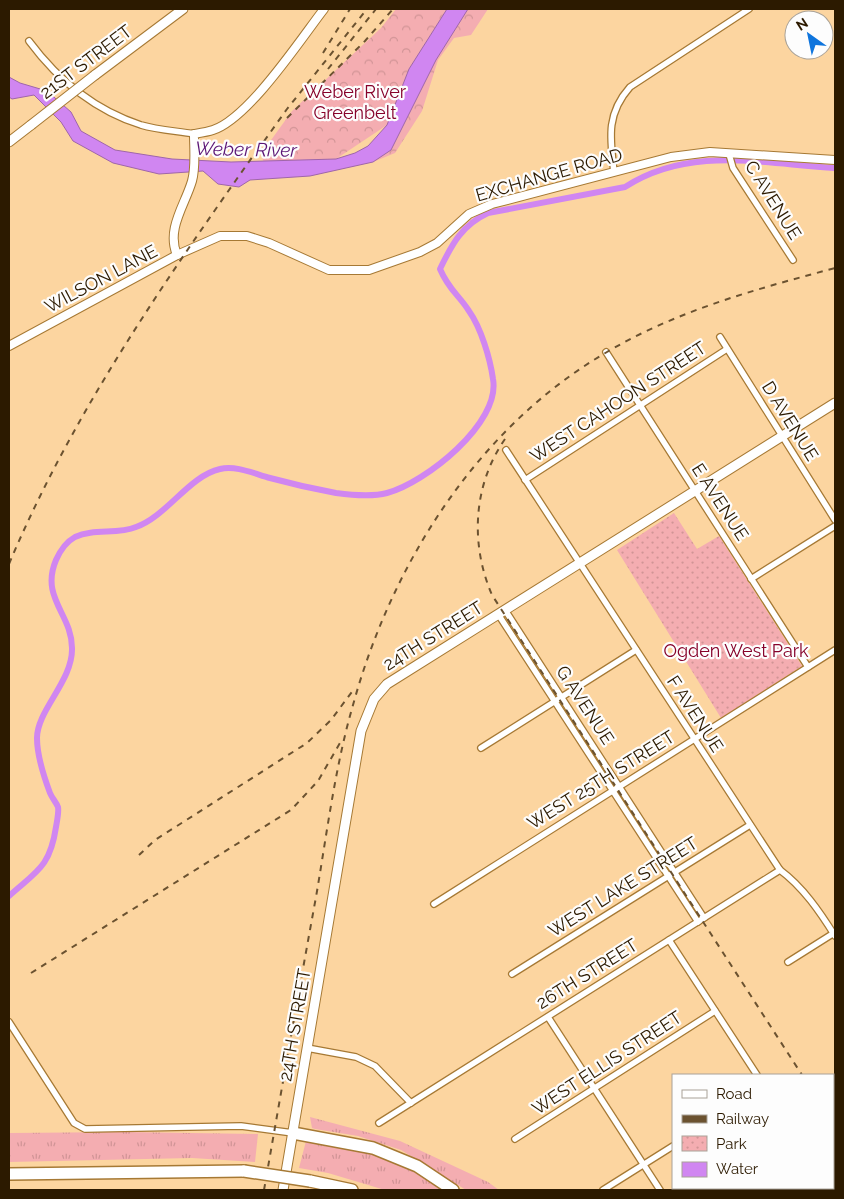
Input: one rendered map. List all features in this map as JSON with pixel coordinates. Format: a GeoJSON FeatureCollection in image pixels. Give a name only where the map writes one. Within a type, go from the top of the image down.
{"type":"FeatureCollection","features":[{"type":"Feature","properties":{"kind":"highway"},"geometry":{"type":"LineString","coordinates":[[293,1133],[374,1148],[417,1166],[454,1190]]}},
{"type":"Feature","properties":{"kind":"highway"},"geometry":{"type":"LineString","coordinates":[[9,1174],[244,1171],[310,1181],[352,1190]]}},
{"type":"Feature","properties":{"kind":"main road","name":"21ST STREET"},"geometry":{"type":"LineString","coordinates":[[9,142],[183,9]]}},
{"type":"Feature","properties":{"kind":"main road","name":"24TH STREET"},"geometry":{"type":"LineString","coordinates":[[283,1190],[358,751],[367,712],[387,684],[835,403]]}},
{"type":"Feature","properties":{"kind":"street"},"geometry":{"type":"LineString","coordinates":[[29,41],[46,64],[66,83],[110,112],[142,125],[194,134],[214,130],[231,120],[255,96],[324,9]]}},
{"type":"Feature","properties":{"kind":"street"},"geometry":{"type":"LineString","coordinates":[[614,172],[610,128],[620,98],[630,87],[750,9]]}},
{"type":"Feature","properties":{"kind":"street","name":"WILSON LANE"},"geometry":{"type":"LineString","coordinates":[[9,346],[177,255],[173,246],[173,233],[193,179],[194,134]]}},
{"type":"Feature","properties":{"kind":"street","name":"EXCHANGE ROAD"},"geometry":{"type":"LineString","coordinates":[[177,255],[220,236],[246,236],[269,243],[329,270],[369,270],[420,252],[437,242],[469,214],[492,204],[670,157],[710,152],[835,160]]}},
{"type":"Feature","properties":{"kind":"street","name":"C AVENUE"},"geometry":{"type":"LineString","coordinates":[[729,154],[733,168],[793,260]]}},
{"type":"Feature","properties":{"kind":"street","name":"D AVENUE"},"geometry":{"type":"LineString","coordinates":[[720,337],[835,520]]}},
{"type":"Feature","properties":{"kind":"street","name":"WEST CAHOON STREET"},"geometry":{"type":"LineString","coordinates":[[526,480],[727,349]]}},
{"type":"Feature","properties":{"kind":"street","name":"E AVENUE"},"geometry":{"type":"LineString","coordinates":[[606,352],[808,667]]}},
{"type":"Feature","properties":{"kind":"street","name":"F AVENUE"},"geometry":{"type":"LineString","coordinates":[[506,450],[780,870],[791,878],[814,904],[834,934]]}},
{"type":"Feature","properties":{"kind":"street"},"geometry":{"type":"LineString","coordinates":[[751,579],[835,526]]}},
{"type":"Feature","properties":{"kind":"street","name":"G AVENUE"},"geometry":{"type":"LineString","coordinates":[[502,612],[562,698],[704,918]]}},
{"type":"Feature","properties":{"kind":"street","name":"G AVENUE"},"geometry":{"type":"LineString","coordinates":[[502,612],[556,702],[698,922]]}},
{"type":"Feature","properties":{"kind":"street"},"geometry":{"type":"LineString","coordinates":[[481,748],[636,650]]}},
{"type":"Feature","properties":{"kind":"street","name":"WEST 25TH STREET"},"geometry":{"type":"LineString","coordinates":[[434,904],[612,789],[835,650]]}},
{"type":"Feature","properties":{"kind":"street","name":"WEST LAKE STREET"},"geometry":{"type":"LineString","coordinates":[[512,974],[750,825]]}},
{"type":"Feature","properties":{"kind":"street","name":"26TH STREET"},"geometry":{"type":"LineString","coordinates":[[379,1123],[780,870]]}},
{"type":"Feature","properties":{"kind":"street"},"geometry":{"type":"LineString","coordinates":[[788,962],[834,934]]}},
{"type":"Feature","properties":{"kind":"street"},"geometry":{"type":"LineString","coordinates":[[669,940],[756,1074]]}},
{"type":"Feature","properties":{"kind":"street","name":"WEST ELLIS STREET"},"geometry":{"type":"LineString","coordinates":[[516,1139],[715,1011]]}},
{"type":"Feature","properties":{"kind":"street"},"geometry":{"type":"LineString","coordinates":[[548,1017],[660,1190]]}},
{"type":"Feature","properties":{"kind":"street"},"geometry":{"type":"LineString","coordinates":[[9,1022],[74,1123],[85,1129],[242,1126],[293,1133]]}},
{"type":"Feature","properties":{"kind":"street"},"geometry":{"type":"LineString","coordinates":[[307,1048],[356,1057],[375,1066],[411,1103]]}},
{"type":"Feature","properties":{"kind":"street"},"geometry":{"type":"LineString","coordinates":[[603,1190],[672,1147]]}},
{"type":"Feature","properties":{"kind":"green space","name":"Weber River Greenbelt"},"geometry":{"type":"Polygon","coordinates":[[[396,9],[447,9],[409,69],[387,125],[336,159],[264,163],[261,154],[292,111],[381,28],[396,9]]]}},
{"type":"Feature","properties":{"kind":"green space","name":"Weber River Greenbelt"},"geometry":{"type":"Polygon","coordinates":[[[468,9],[488,9],[471,35],[454,38],[438,60],[422,111],[395,153],[373,162],[391,150],[436,60],[468,9]]]}},
{"type":"Feature","properties":{"kind":"green space","name":"Ogden West Park"},"geometry":{"type":"Polygon","coordinates":[[[674,513],[697,549],[719,536],[802,666],[721,718],[617,550],[674,513]]]}},
{"type":"Feature","properties":{"kind":"green space"},"geometry":{"type":"Polygon","coordinates":[[[310,1117],[400,1141],[488,1182],[499,1190],[466,1190],[401,1150],[358,1136],[312,1128],[310,1117]]]}},
{"type":"Feature","properties":{"kind":"green space"},"geometry":{"type":"Polygon","coordinates":[[[9,1133],[258,1134],[255,1162],[192,1158],[9,1162],[9,1133]]]}},
{"type":"Feature","properties":{"kind":"green space"},"geometry":{"type":"Polygon","coordinates":[[[306,1141],[352,1146],[405,1165],[446,1190],[385,1190],[328,1173],[299,1168],[306,1141]]]}},
{"type":"Feature","properties":{"kind":"water"},"geometry":{"type":"Polygon","coordinates":[[[447,9],[468,9],[436,60],[391,150],[373,162],[310,176],[250,180],[239,187],[218,184],[203,171],[159,174],[113,163],[73,141],[61,122],[34,95],[12,99],[9,97],[9,77],[20,83],[47,91],[71,112],[81,131],[115,150],[172,159],[231,162],[336,159],[355,153],[368,146],[387,125],[409,69],[447,9]]]}},
{"type":"Feature","properties":{"kind":"waterway"},"geometry":{"type":"LineString","coordinates":[[9,896],[35,874],[46,860],[53,840],[57,819],[58,807],[50,793],[43,773],[37,738],[43,717],[67,672],[71,660],[71,636],[54,596],[52,585],[52,573],[56,560],[61,550],[69,541],[82,534],[121,531],[147,522],[198,479],[220,469],[239,469],[336,493],[368,495],[387,493],[403,487],[439,464],[473,432],[485,414],[492,396],[492,371],[481,334],[469,311],[450,287],[440,269],[459,236],[471,223],[488,213],[625,187],[650,174],[675,166],[701,161],[754,161],[835,168]]}},
{"type":"Feature","properties":{"kind":"railway"},"geometry":{"type":"LineString","coordinates":[[323,53],[350,9]]}},
{"type":"Feature","properties":{"kind":"railway"},"geometry":{"type":"LineString","coordinates":[[257,151],[287,109],[367,9]]}},
{"type":"Feature","properties":{"kind":"railway"},"geometry":{"type":"LineString","coordinates":[[328,69],[376,9]]}},
{"type":"Feature","properties":{"kind":"railway"},"geometry":{"type":"LineString","coordinates":[[287,118],[365,41],[393,9]]}},
{"type":"Feature","properties":{"kind":"railway"},"geometry":{"type":"LineString","coordinates":[[9,564],[60,457],[89,405],[152,303],[253,156]]}},
{"type":"Feature","properties":{"kind":"railway"},"geometry":{"type":"LineString","coordinates":[[264,1190],[341,752],[353,705],[370,652],[391,600],[416,551],[446,503],[480,459],[518,419],[561,383],[607,352],[662,324],[718,302],[835,268]]}},
{"type":"Feature","properties":{"kind":"railway"},"geometry":{"type":"LineString","coordinates":[[505,439],[494,457],[486,476],[478,515],[480,556],[492,595],[801,1074]]}},
{"type":"Feature","properties":{"kind":"railway"},"geometry":{"type":"LineString","coordinates":[[139,855],[155,840],[307,743],[331,720],[354,689]]}},
{"type":"Feature","properties":{"kind":"railway"},"geometry":{"type":"LineString","coordinates":[[31,973],[291,810],[318,781],[340,743]]}},
{"type":"Feature","properties":{"kind":"water label","name":"Weber River"},"geometry":{"type":"Point","coordinates":[246,149]}}]}
